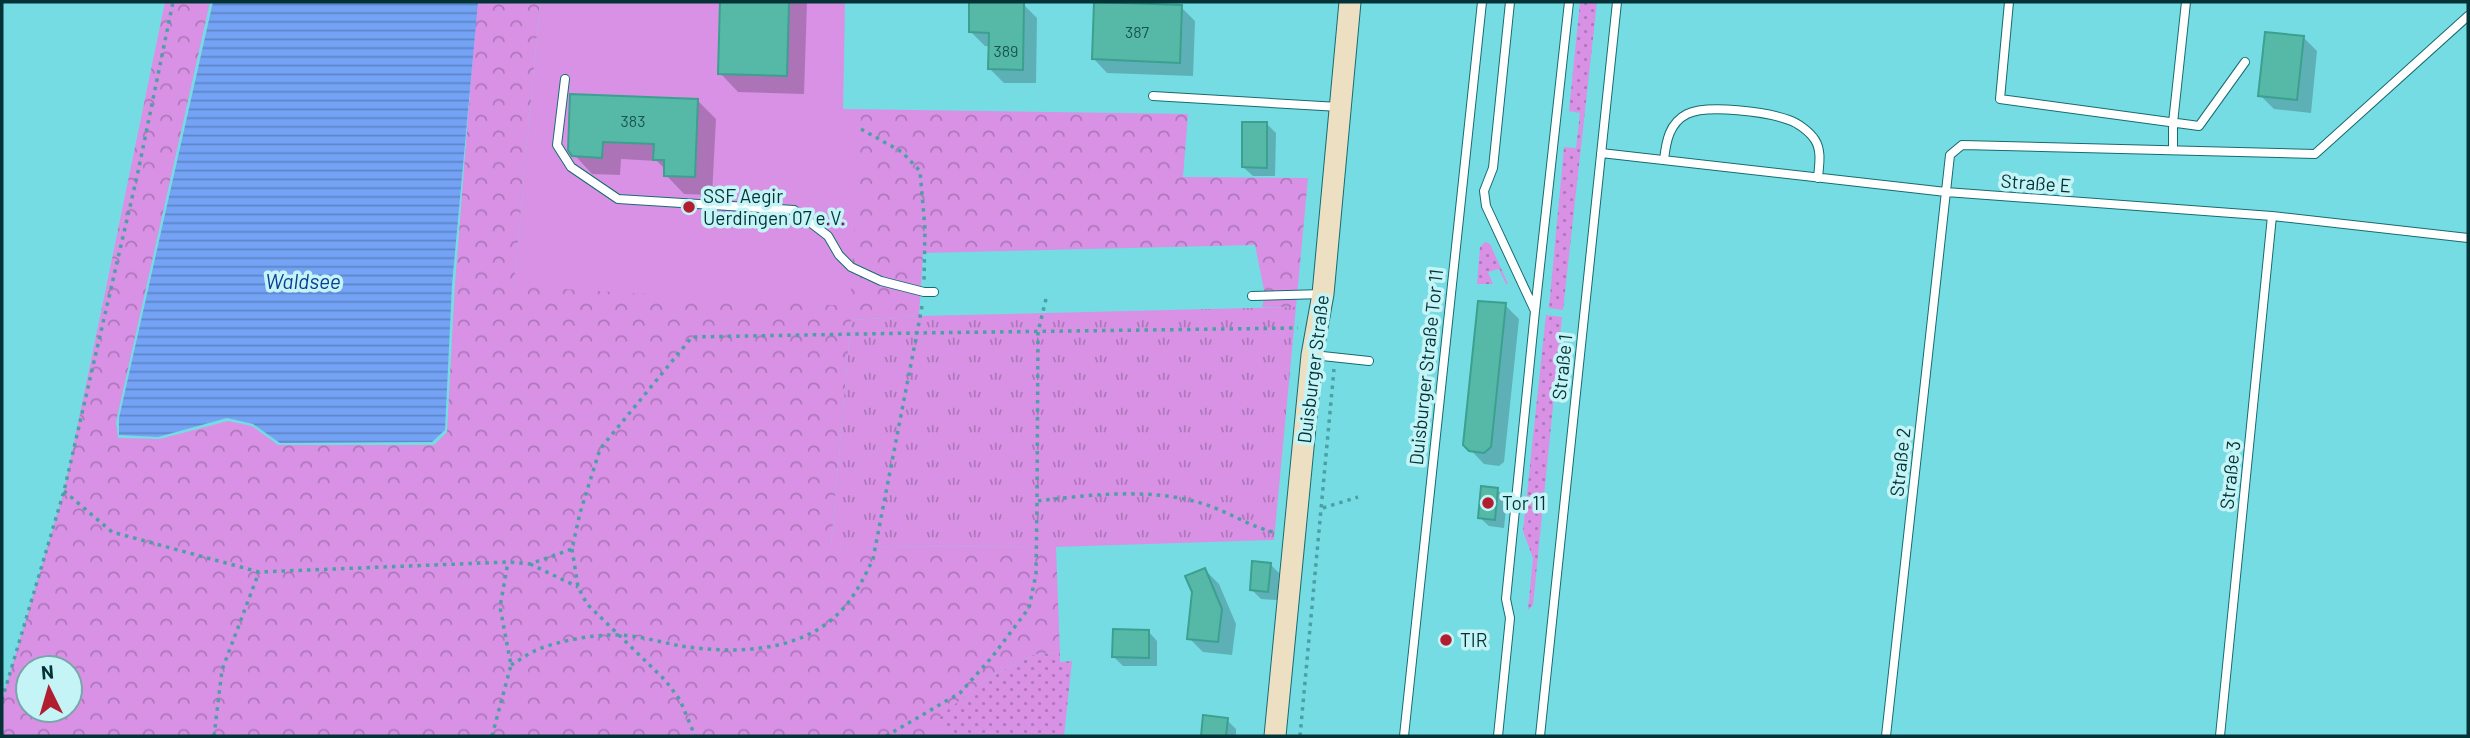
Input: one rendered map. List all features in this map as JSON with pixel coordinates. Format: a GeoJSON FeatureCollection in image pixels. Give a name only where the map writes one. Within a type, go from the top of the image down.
{"type":"FeatureCollection","features":[{"type":"Feature","properties":{"kind":"main road","name":"Duisburger Straße"},"geometry":{"type":"LineString","coordinates":[[1275,736],[1312,355],[1323,294],[1350,2]]}},
{"type":"Feature","properties":{"kind":"lane","name":"Duisburger Straße Tor 11"},"geometry":{"type":"LineString","coordinates":[[1404,736],[1482,2]]}},
{"type":"Feature","properties":{"kind":"lane"},"geometry":{"type":"LineString","coordinates":[[1510,2],[1493,168],[1484,191],[1486,206],[1535,311]]}},
{"type":"Feature","properties":{"kind":"lane"},"geometry":{"type":"LineString","coordinates":[[1498,736],[1510,618],[1506,599],[1569,2]]}},
{"type":"Feature","properties":{"kind":"lane","name":"Straße 1"},"geometry":{"type":"LineString","coordinates":[[1540,736],[1616,2]]}},
{"type":"Feature","properties":{"kind":"lane"},"geometry":{"type":"LineString","coordinates":[[2009,2],[2000,99],[2199,126],[2245,62]]}},
{"type":"Feature","properties":{"kind":"lane"},"geometry":{"type":"LineString","coordinates":[[2173,149],[2186,2]]}},
{"type":"Feature","properties":{"kind":"lane","name":"Straße 2"},"geometry":{"type":"LineString","coordinates":[[1885,736],[1950,155],[1962,145],[2315,154],[2468,16]]}},
{"type":"Feature","properties":{"kind":"lane"},"geometry":{"type":"LineString","coordinates":[[565,79],[557,145],[571,167],[618,199],[794,209],[828,236],[839,255],[852,267],[881,281],[934,292]]}},
{"type":"Feature","properties":{"kind":"lane"},"geometry":{"type":"LineString","coordinates":[[1153,96],[1339,107]]}},
{"type":"Feature","properties":{"kind":"lane"},"geometry":{"type":"LineString","coordinates":[[1664,160],[1667,141],[1679,119],[1699,110],[1722,110],[1776,117],[1797,124],[1815,140],[1819,150],[1818,178]]}},
{"type":"Feature","properties":{"kind":"lane","name":"Straße E"},"geometry":{"type":"LineString","coordinates":[[1601,153],[1946,192],[2272,216],[2468,238]]}},
{"type":"Feature","properties":{"kind":"lane","name":"Straße 3"},"geometry":{"type":"LineString","coordinates":[[2220,736],[2272,216]]}},
{"type":"Feature","properties":{"kind":"lane"},"geometry":{"type":"LineString","coordinates":[[1252,296],[1323,294]]}},
{"type":"Feature","properties":{"kind":"lane"},"geometry":{"type":"LineString","coordinates":[[1312,355],[1369,361]]}},
{"type":"Feature","properties":{"kind":"path"},"geometry":{"type":"LineString","coordinates":[[2,700],[64,491],[138,172],[173,2]]}},
{"type":"Feature","properties":{"kind":"path"},"geometry":{"type":"LineString","coordinates":[[510,665],[539,649],[594,636],[616,634],[685,646],[751,649],[791,642],[813,633],[839,613],[861,584],[873,559],[917,333],[924,292],[925,229],[919,171],[902,152],[861,129]]}},
{"type":"Feature","properties":{"kind":"path"},"geometry":{"type":"LineString","coordinates":[[886,736],[960,693],[999,648],[1028,608],[1036,574],[1038,332],[1046,299]]}},
{"type":"Feature","properties":{"kind":"path"},"geometry":{"type":"LineString","coordinates":[[695,736],[680,700],[665,680],[587,604],[578,587],[572,549],[600,449],[692,337],[1300,328]]}},
{"type":"Feature","properties":{"kind":"path"},"geometry":{"type":"LineString","coordinates":[[64,491],[112,532],[259,572],[508,562],[530,564],[578,587]]}},
{"type":"Feature","properties":{"kind":"path"},"geometry":{"type":"LineString","coordinates":[[1037,501],[1076,496],[1174,497],[1200,503],[1257,528],[1279,533]]}},
{"type":"Feature","properties":{"kind":"path"},"geometry":{"type":"LineString","coordinates":[[1322,509],[1358,497]]}},
{"type":"Feature","properties":{"kind":"path"},"geometry":{"type":"LineString","coordinates":[[530,564],[572,549]]}},
{"type":"Feature","properties":{"kind":"path"},"geometry":{"type":"LineString","coordinates":[[492,736],[510,665],[500,607],[508,562]]}},
{"type":"Feature","properties":{"kind":"path"},"geometry":{"type":"LineString","coordinates":[[214,736],[222,670],[259,572]]}},
{"type":"Feature","properties":{"kind":"green space"},"geometry":{"type":"Polygon","coordinates":[[[165,2],[210,2],[116,422],[118,438],[160,439],[228,421],[252,426],[278,445],[434,445],[447,432],[455,284],[477,2],[540,2],[514,286],[861,118],[843,116],[843,109],[1188,114],[1183,177],[1308,178],[1296,307],[1262,307],[1265,295],[1255,245],[923,253],[919,316],[851,320],[831,546],[1056,547],[1060,653],[1035,654],[986,679],[939,717],[945,736],[2,736],[2,700],[14,660],[14,724],[84,724],[84,654],[16,654],[64,491],[165,2]]]}},
{"type":"Feature","properties":{"kind":"green space","name":"SSF Aegir Uerdingen 07 e.V."},"geometry":{"type":"Polygon","coordinates":[[[540,2],[845,2],[843,115],[861,117],[850,306],[514,286],[540,2]]]}},
{"type":"Feature","properties":{"kind":"green space"},"geometry":{"type":"Polygon","coordinates":[[[1580,2],[1597,2],[1563,310],[1549,308],[1564,147],[1576,148],[1580,113],[1569,111],[1580,2]]]}},
{"type":"Feature","properties":{"kind":"green space"},"geometry":{"type":"Polygon","coordinates":[[[1485,242],[1490,244],[1508,284],[1499,269],[1488,272],[1493,284],[1477,284],[1480,247],[1485,242]]]}},
{"type":"Feature","properties":{"kind":"green space"},"geometry":{"type":"Polygon","coordinates":[[[1296,307],[1274,540],[1056,547],[831,546],[851,320],[1296,307]]]}},
{"type":"Feature","properties":{"kind":"green space"},"geometry":{"type":"Polygon","coordinates":[[[1546,315],[1562,317],[1533,605],[1528,610],[1533,558],[1523,531],[1546,315]]]}},
{"type":"Feature","properties":{"kind":"green space"},"geometry":{"type":"Polygon","coordinates":[[[1060,653],[1060,662],[1072,661],[1064,736],[945,736],[938,717],[986,679],[1035,654],[1060,653]]]}},
{"type":"Feature","properties":{"kind":"water","name":"Waldsee"},"geometry":{"type":"Polygon","coordinates":[[[213,2],[478,2],[452,285],[445,430],[432,442],[280,443],[253,424],[227,418],[158,437],[119,435],[119,418],[213,2]]]}},
{"type":"Feature","properties":{"kind":"building"},"geometry":{"type":"Polygon","coordinates":[[[720,2],[789,2],[787,76],[718,74],[720,2]]]}},
{"type":"Feature","properties":{"kind":"building"},"geometry":{"type":"Polygon","coordinates":[[[969,2],[1024,2],[1023,70],[988,69],[989,33],[969,32],[969,2]]]}},
{"type":"Feature","properties":{"kind":"building"},"geometry":{"type":"Polygon","coordinates":[[[1094,2],[1182,5],[1180,63],[1092,59],[1094,2]]]}},
{"type":"Feature","properties":{"kind":"building"},"geometry":{"type":"Polygon","coordinates":[[[2265,32],[2304,36],[2297,100],[2258,96],[2265,32]]]}},
{"type":"Feature","properties":{"kind":"building"},"geometry":{"type":"Polygon","coordinates":[[[570,94],[698,99],[695,177],[664,176],[664,160],[653,160],[654,144],[603,142],[602,158],[572,156],[568,150],[570,94]]]}},
{"type":"Feature","properties":{"kind":"building"},"geometry":{"type":"Polygon","coordinates":[[[1242,122],[1267,122],[1267,168],[1242,167],[1242,122]]]}},
{"type":"Feature","properties":{"kind":"building","name":"Tor 11"},"geometry":{"type":"Polygon","coordinates":[[[1478,301],[1506,303],[1491,447],[1484,453],[1469,451],[1463,445],[1478,301]]]}},
{"type":"Feature","properties":{"kind":"building","name":"Tor 11"},"geometry":{"type":"Polygon","coordinates":[[[1481,486],[1498,488],[1495,520],[1478,518],[1481,486]]]}},
{"type":"Feature","properties":{"kind":"building"},"geometry":{"type":"Polygon","coordinates":[[[1252,561],[1271,563],[1268,592],[1250,590],[1252,561]]]}},
{"type":"Feature","properties":{"kind":"building"},"geometry":{"type":"Polygon","coordinates":[[[1205,568],[1222,609],[1218,642],[1187,639],[1192,592],[1185,576],[1205,568]]]}},
{"type":"Feature","properties":{"kind":"building"},"geometry":{"type":"Polygon","coordinates":[[[1113,629],[1149,630],[1149,658],[1112,657],[1113,629]]]}},
{"type":"Feature","properties":{"kind":"building"},"geometry":{"type":"Polygon","coordinates":[[[1203,715],[1228,718],[1226,736],[1201,736],[1203,715]]]}},
{"type":"Feature","properties":{"kind":"place","name":"SSF Aegir Uerdingen 07 e.V."},"geometry":{"type":"Point","coordinates":[689,207]}},
{"type":"Feature","properties":{"kind":"place","name":"Tor 11"},"geometry":{"type":"Point","coordinates":[1488,503]}},
{"type":"Feature","properties":{"kind":"place","name":"TIR"},"geometry":{"type":"Point","coordinates":[1446,640]}}]}
